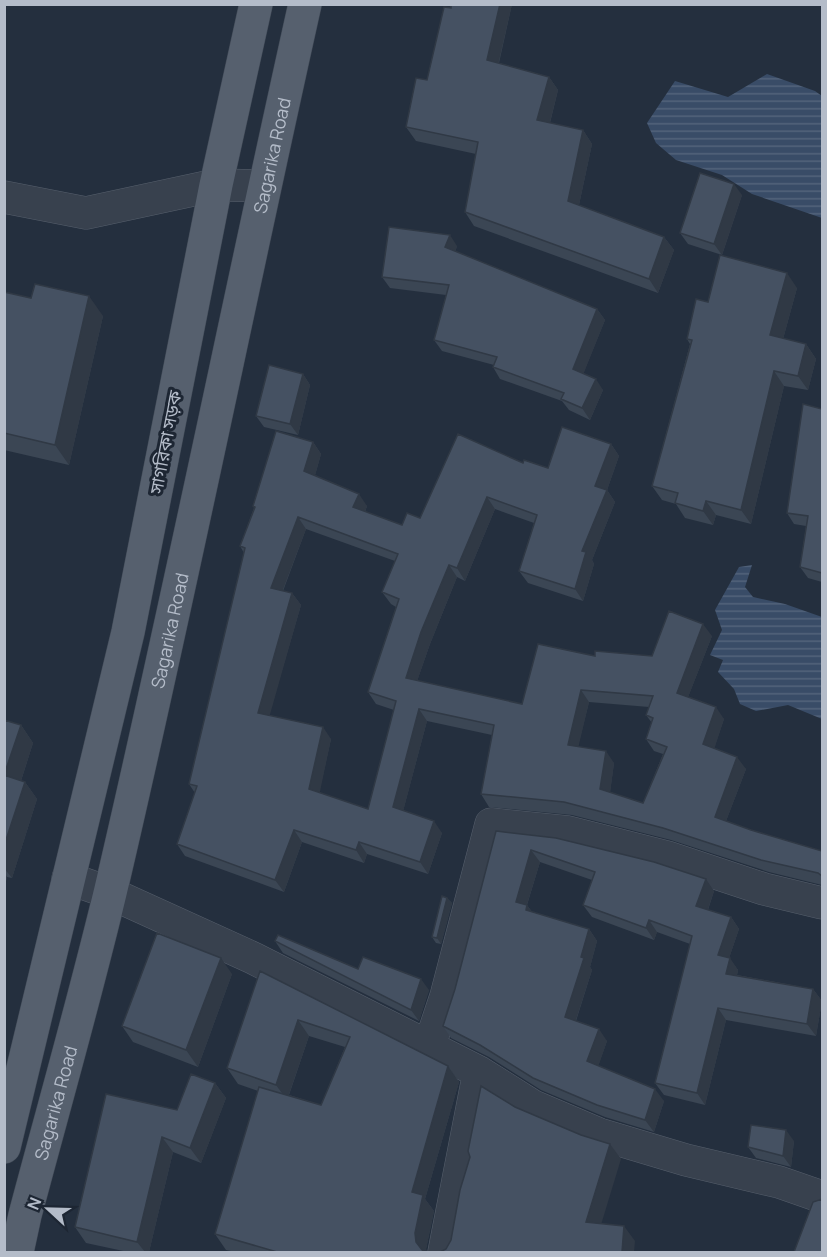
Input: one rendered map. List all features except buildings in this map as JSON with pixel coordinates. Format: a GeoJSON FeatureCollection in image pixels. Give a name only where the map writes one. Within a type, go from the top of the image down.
{"type":"FeatureCollection","features":[{"type":"Feature","properties":{"kind":"main road","name":"সাগরিকা সড়ক"},"geometry":{"type":"LineString","coordinates":[[68,878],[128,632],[216,185],[256,4]]}},
{"type":"Feature","properties":{"kind":"main road","name":"Sagarika Road"},"geometry":{"type":"LineString","coordinates":[[17,1252],[15,1212],[110,893],[178,594],[305,4]]}},
{"type":"Feature","properties":{"kind":"main road","name":"Sagarika Road"},"geometry":{"type":"LineString","coordinates":[[4,1147],[68,878]]}},
{"type":"Feature","properties":{"kind":"street"},"geometry":{"type":"LineString","coordinates":[[4,197],[86,213],[216,185],[264,186]]}},
{"type":"Feature","properties":{"kind":"street"},"geometry":{"type":"LineString","coordinates":[[429,1047],[446,996],[491,824],[568,832],[668,857],[764,889],[822,903]]}},
{"type":"Feature","properties":{"kind":"street"},"geometry":{"type":"LineString","coordinates":[[68,878],[110,893],[253,958],[479,1072],[533,1106],[600,1134],[686,1160],[779,1182],[822,1197]]}},
{"type":"Feature","properties":{"kind":"street"},"geometry":{"type":"LineString","coordinates":[[444,1252],[479,1072]]}},
{"type":"Feature","properties":{"kind":"water"},"geometry":{"type":"Polygon","coordinates":[[[767,74],[815,91],[822,96],[822,218],[752,194],[722,175],[676,160],[656,143],[647,123],[675,81],[728,97],[767,74]]]}},
{"type":"Feature","properties":{"kind":"water"},"geometry":{"type":"Polygon","coordinates":[[[752,565],[745,587],[753,597],[785,604],[822,617],[822,719],[788,705],[756,711],[740,704],[734,689],[718,672],[723,660],[710,655],[722,630],[715,610],[739,567],[752,565]]]}}]}
